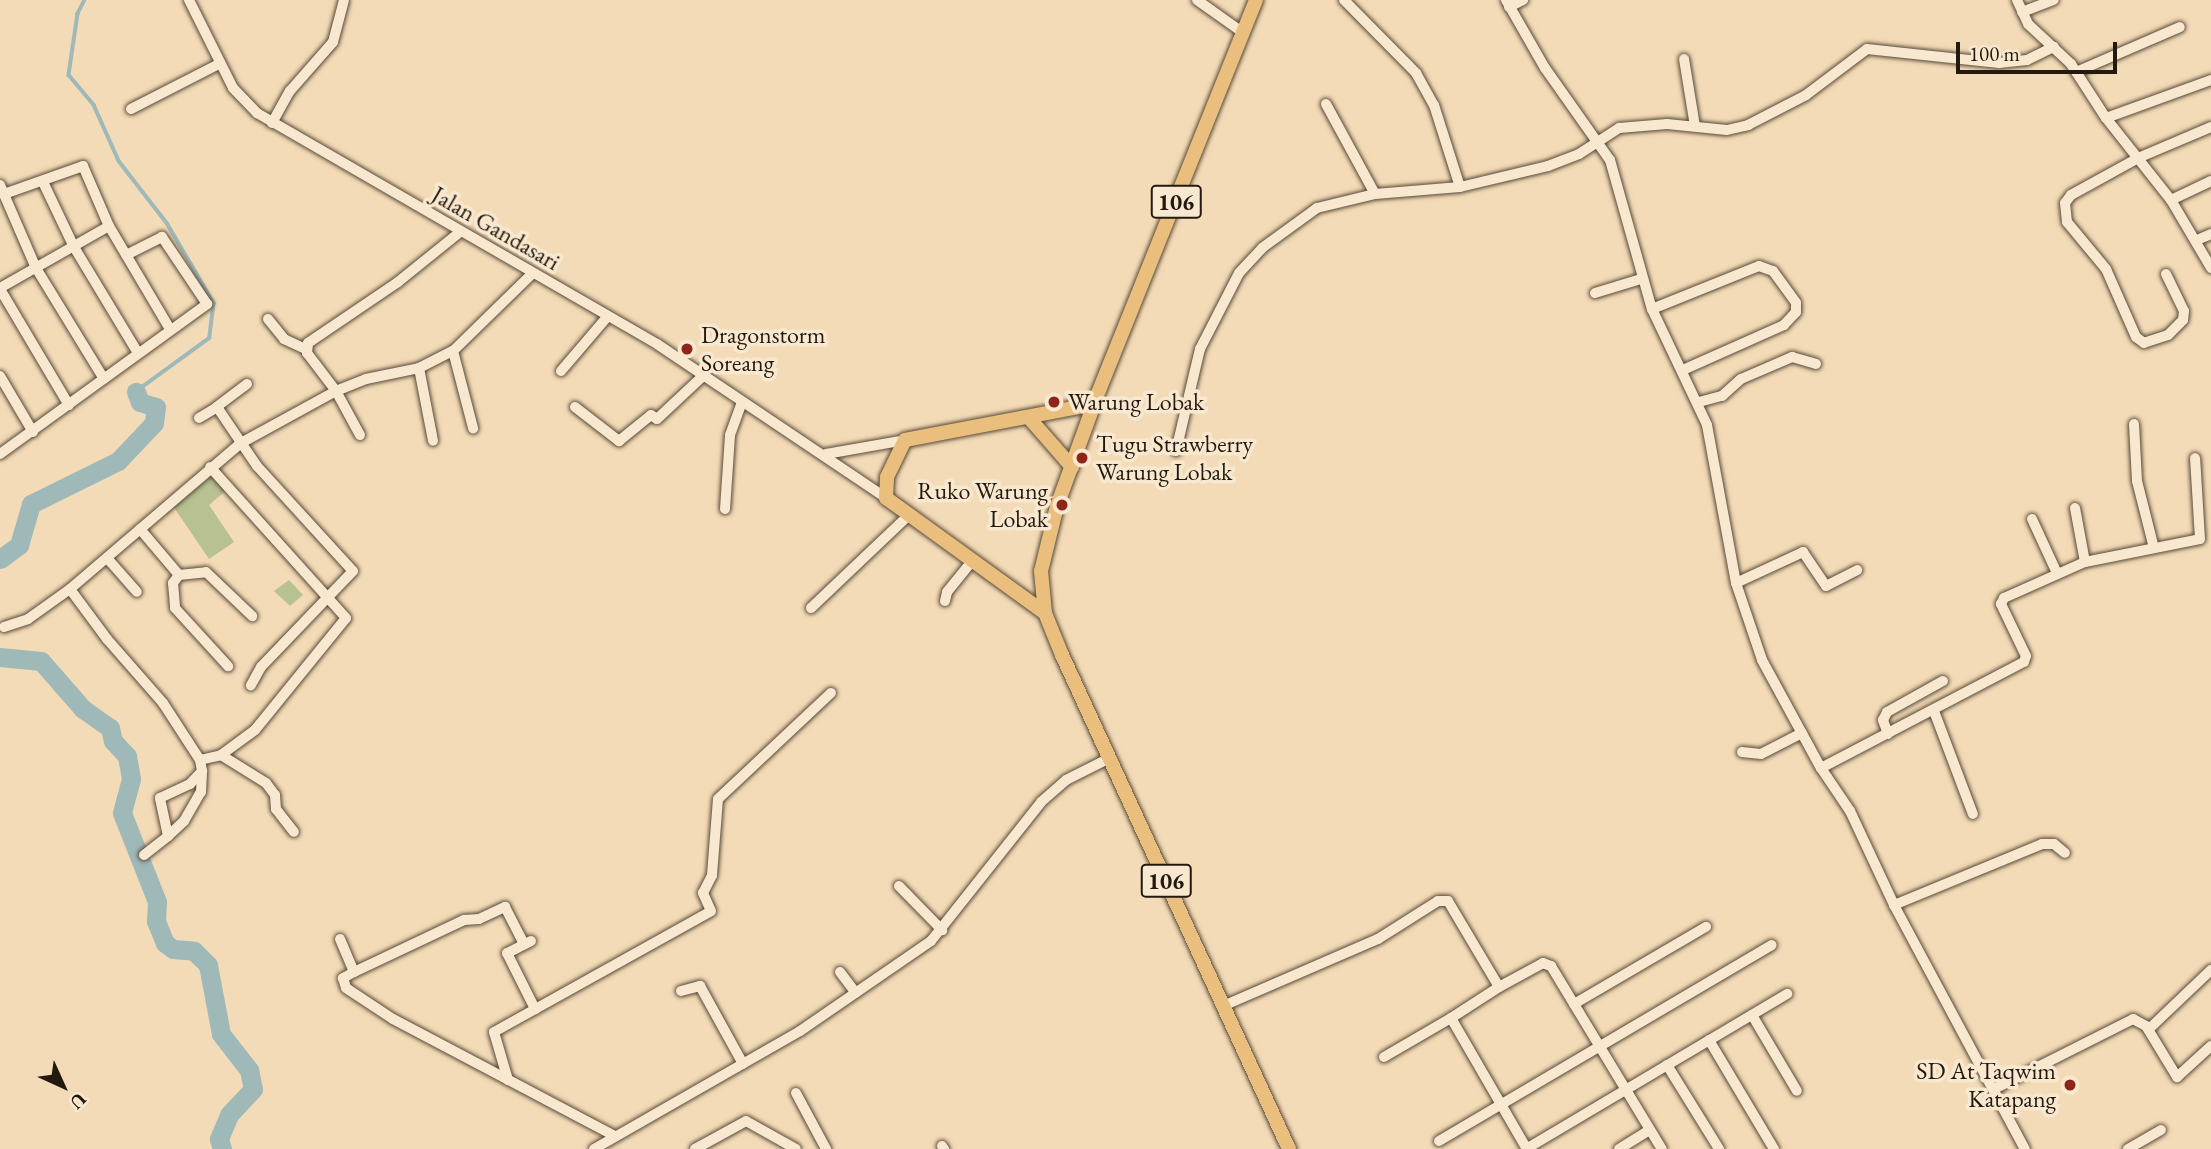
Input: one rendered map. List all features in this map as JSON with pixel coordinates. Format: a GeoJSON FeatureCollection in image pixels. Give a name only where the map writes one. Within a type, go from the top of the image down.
{"type":"FeatureCollection","features":[{"type":"Feature","properties":{"kind":"main road","name":"106"},"geometry":{"type":"LineString","coordinates":[[1256,0],[1094,404],[1045,543],[1042,583],[1045,613],[1289,1149]]}},
{"type":"Feature","properties":{"kind":"main road"},"geometry":{"type":"LineString","coordinates":[[1045,613],[886,498],[888,472],[905,440],[1030,419],[1094,404]]}},
{"type":"Feature","properties":{"kind":"main road"},"geometry":{"type":"LineString","coordinates":[[1030,419],[1072,467]]}},
{"type":"Feature","properties":{"kind":"main road"},"geometry":{"type":"LineString","coordinates":[[1019,594],[1042,583]]}},
{"type":"Feature","properties":{"kind":"street","name":"Jalan Gandasari"},"geometry":{"type":"LineString","coordinates":[[188,0],[219,64],[239,97],[272,123],[608,316],[826,454],[886,498]]}},
{"type":"Feature","properties":{"kind":"street"},"geometry":{"type":"LineString","coordinates":[[1198,0],[1242,32]]}},
{"type":"Feature","properties":{"kind":"street"},"geometry":{"type":"LineString","coordinates":[[1344,0],[1416,73],[1434,105],[1458,178]]}},
{"type":"Feature","properties":{"kind":"street"},"geometry":{"type":"LineString","coordinates":[[1523,0],[1507,4],[1595,134],[1620,186],[1640,279],[1651,309],[1699,402],[1712,445],[1720,512],[1736,583],[1762,660],[1821,768],[1850,811],[1894,905],[2025,1149]]}},
{"type":"Feature","properties":{"kind":"street"},"geometry":{"type":"LineString","coordinates":[[2017,0],[2028,24],[2054,47],[2076,72],[2106,118],[2171,200],[2197,240],[2211,268]]}},
{"type":"Feature","properties":{"kind":"street"},"geometry":{"type":"LineString","coordinates":[[2022,12],[2054,0]]}},
{"type":"Feature","properties":{"kind":"street"},"geometry":{"type":"LineString","coordinates":[[272,123],[290,91],[333,42],[342,3]]}},
{"type":"Feature","properties":{"kind":"street"},"geometry":{"type":"LineString","coordinates":[[2076,72],[2180,27]]}},
{"type":"Feature","properties":{"kind":"street"},"geometry":{"type":"LineString","coordinates":[[1176,451],[1200,349],[1249,260],[1308,213],[1373,188],[1564,161],[1595,134],[1619,128],[1695,120],[1727,130],[1764,119],[1806,95],[1867,49],[1999,63],[2027,60],[2054,47]]}},
{"type":"Feature","properties":{"kind":"street"},"geometry":{"type":"LineString","coordinates":[[1684,59],[1695,120]]}},
{"type":"Feature","properties":{"kind":"street"},"geometry":{"type":"LineString","coordinates":[[131,109],[219,64]]}},
{"type":"Feature","properties":{"kind":"street"},"geometry":{"type":"LineString","coordinates":[[2106,118],[2211,79]]}},
{"type":"Feature","properties":{"kind":"street"},"geometry":{"type":"LineString","coordinates":[[1326,104],[1373,188]]}},
{"type":"Feature","properties":{"kind":"street"},"geometry":{"type":"LineString","coordinates":[[2165,275],[2184,312],[2183,320],[2168,335],[2144,343],[2136,337],[2106,269],[2063,213],[2070,195],[2138,158],[2211,127]]}},
{"type":"Feature","properties":{"kind":"street"},"geometry":{"type":"LineString","coordinates":[[104,379],[36,268],[2,190],[43,182],[83,166],[109,226],[170,329]]}},
{"type":"Feature","properties":{"kind":"street"},"geometry":{"type":"LineString","coordinates":[[2171,200],[2211,181]]}},
{"type":"Feature","properties":{"kind":"street"},"geometry":{"type":"LineString","coordinates":[[43,182],[74,247],[138,353]]}},
{"type":"Feature","properties":{"kind":"street"},"geometry":{"type":"LineString","coordinates":[[69,405],[0,289],[109,226]]}},
{"type":"Feature","properties":{"kind":"street"},"geometry":{"type":"LineString","coordinates":[[305,349],[316,334],[398,282],[460,232]]}},
{"type":"Feature","properties":{"kind":"street"},"geometry":{"type":"LineString","coordinates":[[2197,240],[2211,234]]}},
{"type":"Feature","properties":{"kind":"street"},"geometry":{"type":"LineString","coordinates":[[0,454],[207,302],[162,237],[126,255]]}},
{"type":"Feature","properties":{"kind":"street"},"geometry":{"type":"LineString","coordinates":[[1651,309],[1759,266],[1773,271],[1796,303],[1796,312],[1784,325],[1683,370]]}},
{"type":"Feature","properties":{"kind":"street"},"geometry":{"type":"LineString","coordinates":[[4,627],[28,618],[70,589],[209,467],[241,443],[335,391],[366,379],[419,368],[453,351],[532,274]]}},
{"type":"Feature","properties":{"kind":"street"},"geometry":{"type":"LineString","coordinates":[[1595,293],[1640,279]]}},
{"type":"Feature","properties":{"kind":"street"},"geometry":{"type":"LineString","coordinates":[[561,371],[608,316]]}},
{"type":"Feature","properties":{"kind":"street"},"geometry":{"type":"LineString","coordinates":[[268,318],[284,340],[305,349],[335,391],[360,435]]}},
{"type":"Feature","properties":{"kind":"street"},"geometry":{"type":"LineString","coordinates":[[453,351],[473,428]]}},
{"type":"Feature","properties":{"kind":"street"},"geometry":{"type":"LineString","coordinates":[[1699,402],[1722,396],[1741,379],[1792,358],[1816,364]]}},
{"type":"Feature","properties":{"kind":"street"},"geometry":{"type":"LineString","coordinates":[[419,368],[433,441]]}},
{"type":"Feature","properties":{"kind":"street"},"geometry":{"type":"LineString","coordinates":[[575,408],[619,442],[651,415],[657,419],[704,375]]}},
{"type":"Feature","properties":{"kind":"street"},"geometry":{"type":"LineString","coordinates":[[0,376],[33,432]]}},
{"type":"Feature","properties":{"kind":"street"},"geometry":{"type":"LineString","coordinates":[[199,418],[247,384]]}},
{"type":"Feature","properties":{"kind":"street"},"geometry":{"type":"LineString","coordinates":[[725,509],[730,435],[742,402]]}},
{"type":"Feature","properties":{"kind":"street"},"geometry":{"type":"LineString","coordinates":[[217,407],[241,443],[352,569],[352,575],[330,600],[261,667],[251,685]]}},
{"type":"Feature","properties":{"kind":"street"},"geometry":{"type":"LineString","coordinates":[[2134,424],[2137,481],[2154,548]]}},
{"type":"Feature","properties":{"kind":"street"},"geometry":{"type":"LineString","coordinates":[[826,454],[905,440]]}},
{"type":"Feature","properties":{"kind":"street"},"geometry":{"type":"LineString","coordinates":[[1821,768],[2024,662],[2026,656],[2001,600],[2056,571],[2085,562],[2201,538],[2195,458]]}},
{"type":"Feature","properties":{"kind":"street"},"geometry":{"type":"LineString","coordinates":[[168,836],[160,798],[187,786],[201,766],[255,730],[346,618],[209,467]]}},
{"type":"Feature","properties":{"kind":"street"},"geometry":{"type":"LineString","coordinates":[[2075,508],[2085,562]]}},
{"type":"Feature","properties":{"kind":"street"},"geometry":{"type":"LineString","coordinates":[[811,608],[910,514]]}},
{"type":"Feature","properties":{"kind":"street"},"geometry":{"type":"LineString","coordinates":[[2032,519],[2056,571]]}},
{"type":"Feature","properties":{"kind":"street"},"geometry":{"type":"LineString","coordinates":[[140,529],[179,575]]}},
{"type":"Feature","properties":{"kind":"street"},"geometry":{"type":"LineString","coordinates":[[1736,583],[1803,552],[1826,586],[1857,570]]}},
{"type":"Feature","properties":{"kind":"street"},"geometry":{"type":"LineString","coordinates":[[107,558],[137,592]]}},
{"type":"Feature","properties":{"kind":"street"},"geometry":{"type":"LineString","coordinates":[[945,601],[947,592],[973,560]]}},
{"type":"Feature","properties":{"kind":"street"},"geometry":{"type":"LineString","coordinates":[[228,666],[176,608],[173,583],[179,575],[206,572],[251,616]]}},
{"type":"Feature","properties":{"kind":"street"},"geometry":{"type":"LineString","coordinates":[[70,589],[107,639],[163,703],[201,766],[201,792],[184,821],[144,855]]}},
{"type":"Feature","properties":{"kind":"street"},"geometry":{"type":"LineString","coordinates":[[28,618],[28,631]]}},
{"type":"Feature","properties":{"kind":"street"},"geometry":{"type":"LineString","coordinates":[[1888,734],[1883,720],[1887,712],[1943,681]]}},
{"type":"Feature","properties":{"kind":"street"},"geometry":{"type":"LineString","coordinates":[[508,1080],[492,1034],[711,911],[704,892],[712,875],[718,799],[831,693]]}},
{"type":"Feature","properties":{"kind":"street"},"geometry":{"type":"LineString","coordinates":[[1934,711],[1973,814]]}},
{"type":"Feature","properties":{"kind":"street"},"geometry":{"type":"LineString","coordinates":[[1742,752],[1761,754],[1802,733]]}},
{"type":"Feature","properties":{"kind":"street"},"geometry":{"type":"LineString","coordinates":[[221,755],[272,790],[274,805],[294,832]]}},
{"type":"Feature","properties":{"kind":"street"},"geometry":{"type":"LineString","coordinates":[[594,1149],[743,1064],[856,993],[942,930],[1041,802],[1066,780],[1110,758]]}},
{"type":"Feature","properties":{"kind":"street"},"geometry":{"type":"LineString","coordinates":[[1894,905],[2042,844],[2054,844],[2065,853]]}},
{"type":"Feature","properties":{"kind":"street"},"geometry":{"type":"LineString","coordinates":[[899,886],[942,930]]}},
{"type":"Feature","properties":{"kind":"street"},"geometry":{"type":"LineString","coordinates":[[1223,1006],[1378,939],[1444,899],[1499,987]]}},
{"type":"Feature","properties":{"kind":"street"},"geometry":{"type":"LineString","coordinates":[[535,1009],[507,953],[527,942],[505,907],[479,919],[464,920],[343,978],[349,991],[615,1136]]}},
{"type":"Feature","properties":{"kind":"street"},"geometry":{"type":"LineString","coordinates":[[1574,1004],[1706,927]]}},
{"type":"Feature","properties":{"kind":"street"},"geometry":{"type":"LineString","coordinates":[[340,939],[354,972]]}},
{"type":"Feature","properties":{"kind":"street"},"geometry":{"type":"LineString","coordinates":[[1439,1141],[1772,945]]}},
{"type":"Feature","properties":{"kind":"street"},"geometry":{"type":"LineString","coordinates":[[1384,1057],[1499,987],[1547,963],[1662,1149]]}},
{"type":"Feature","properties":{"kind":"street"},"geometry":{"type":"LineString","coordinates":[[2149,1029],[2211,970]]}},
{"type":"Feature","properties":{"kind":"street"},"geometry":{"type":"LineString","coordinates":[[840,972],[856,993]]}},
{"type":"Feature","properties":{"kind":"street"},"geometry":{"type":"LineString","coordinates":[[681,991],[700,986],[743,1064]]}},
{"type":"Feature","properties":{"kind":"street"},"geometry":{"type":"LineString","coordinates":[[1451,1018],[1527,1149],[1787,994]]}},
{"type":"Feature","properties":{"kind":"street"},"geometry":{"type":"LineString","coordinates":[[1752,1015],[1797,1091]]}},
{"type":"Feature","properties":{"kind":"street"},"geometry":{"type":"LineString","coordinates":[[1994,1089],[2133,1020],[2149,1029],[2178,1077],[2211,1046]]}},
{"type":"Feature","properties":{"kind":"street"},"geometry":{"type":"LineString","coordinates":[[1709,1040],[1774,1149]]}},
{"type":"Feature","properties":{"kind":"street"},"geometry":{"type":"LineString","coordinates":[[1667,1065],[1719,1149]]}},
{"type":"Feature","properties":{"kind":"street"},"geometry":{"type":"LineString","coordinates":[[796,1093],[826,1149]]}},
{"type":"Feature","properties":{"kind":"street"},"geometry":{"type":"LineString","coordinates":[[695,1149],[746,1121],[796,1149]]}},
{"type":"Feature","properties":{"kind":"street"},"geometry":{"type":"LineString","coordinates":[[1619,1149],[1650,1130]]}},
{"type":"Feature","properties":{"kind":"street"},"geometry":{"type":"LineString","coordinates":[[2128,1149],[2161,1130]]}},
{"type":"Feature","properties":{"kind":"green space"},"geometry":{"type":"Polygon","coordinates":[[[213,475],[229,488],[209,505],[234,542],[209,559],[173,506],[213,475]]]}},
{"type":"Feature","properties":{"kind":"green space"},"geometry":{"type":"Polygon","coordinates":[[[289,580],[303,595],[290,606],[274,591],[289,580]]]}},
{"type":"Feature","properties":{"kind":"waterway"},"geometry":{"type":"LineString","coordinates":[[85,0],[78,14],[69,75],[94,105],[119,161],[167,223],[214,303],[210,338],[136,392]]}},
{"type":"Feature","properties":{"kind":"waterway"},"geometry":{"type":"LineString","coordinates":[[0,559],[19,545],[31,504],[118,461],[154,423],[156,407],[140,402],[136,392]]}},
{"type":"Feature","properties":{"kind":"waterway"},"geometry":{"type":"LineString","coordinates":[[0,657],[41,661],[83,709],[110,728],[113,741],[127,756],[131,779],[122,813],[157,902],[156,921],[165,943],[173,949],[194,951],[208,965],[221,1034],[249,1070],[253,1089],[229,1115],[219,1139],[222,1149]]}},
{"type":"Feature","properties":{"kind":"place","name":"Dragonstorm Soreang"},"geometry":{"type":"Point","coordinates":[687,349]}},
{"type":"Feature","properties":{"kind":"place","name":"Warung Lobak"},"geometry":{"type":"Point","coordinates":[1054,402]}},
{"type":"Feature","properties":{"kind":"place","name":"Tugu Strawberry Warung Lobak"},"geometry":{"type":"Point","coordinates":[1082,458]}},
{"type":"Feature","properties":{"kind":"place","name":"Ruko Warung Lobak"},"geometry":{"type":"Point","coordinates":[1062,505]}},
{"type":"Feature","properties":{"kind":"place","name":"SD At Taqwim Katapang"},"geometry":{"type":"Point","coordinates":[2070,1085]}}]}
